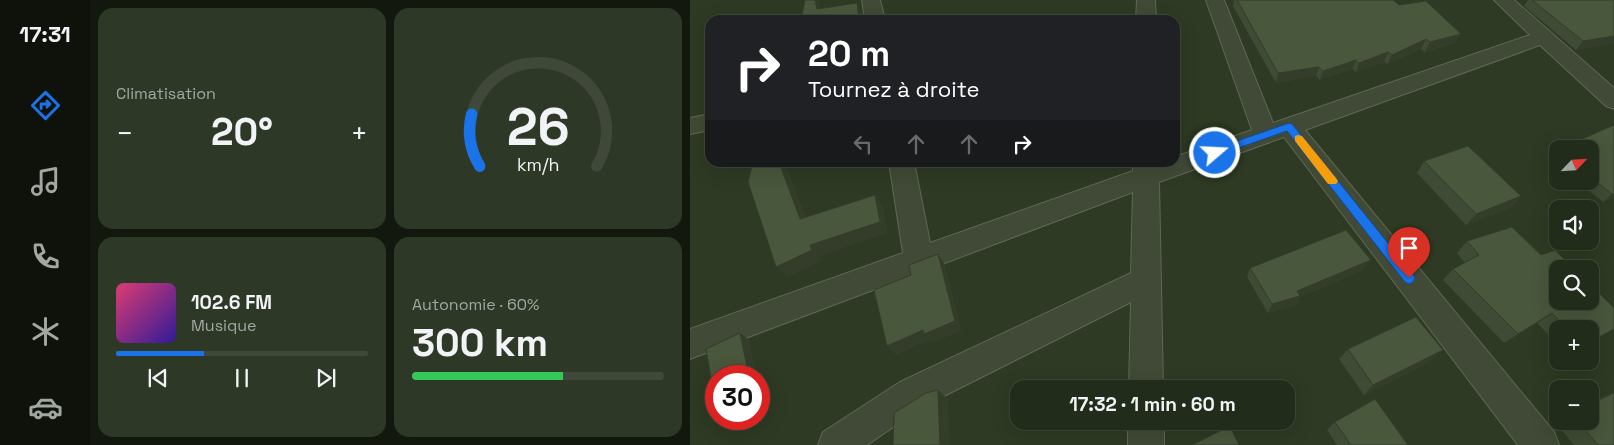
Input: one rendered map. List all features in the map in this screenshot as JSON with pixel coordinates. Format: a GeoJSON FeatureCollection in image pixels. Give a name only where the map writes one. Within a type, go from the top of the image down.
{"type":"FeatureCollection","features":[{"type":"Feature","properties":{"kind":"street"},"geometry":{"type":"LineString","coordinates":[[871,0],[874,15]]}},
{"type":"Feature","properties":{"kind":"street"},"geometry":{"type":"LineString","coordinates":[[1146,0],[1146,15]]}},
{"type":"Feature","properties":{"kind":"street"},"geometry":{"type":"LineString","coordinates":[[1215,0],[1278,131],[1541,445]]}},
{"type":"Feature","properties":{"kind":"street"},"geometry":{"type":"LineString","coordinates":[[1503,0],[1614,101]]}},
{"type":"Feature","properties":{"kind":"street"},"geometry":{"type":"LineString","coordinates":[[1180,160],[1278,131],[1544,37]]}},
{"type":"Feature","properties":{"kind":"street"},"geometry":{"type":"LineString","coordinates":[[690,126],[705,123]]}},
{"type":"Feature","properties":{"kind":"street"},"geometry":{"type":"LineString","coordinates":[[902,167],[918,260]]}},
{"type":"Feature","properties":{"kind":"street"},"geometry":{"type":"LineString","coordinates":[[690,344],[918,260],[1146,170],[1146,380]]}},
{"type":"Feature","properties":{"kind":"street"},"geometry":{"type":"LineString","coordinates":[[836,445],[912,394],[1146,280]]}},
{"type":"Feature","properties":{"kind":"street"},"geometry":{"type":"LineString","coordinates":[[1146,430],[1146,445]]}},
{"type":"Feature","properties":{"kind":"building"},"geometry":{"type":"Polygon","coordinates":[[[805,0],[815,0],[817,9],[857,3],[858,15],[802,15],[805,0]]]}},
{"type":"Feature","properties":{"kind":"building"},"geometry":{"type":"Polygon","coordinates":[[[1237,0],[1393,0],[1399,5],[1426,1],[1461,34],[1430,42],[1426,39],[1392,55],[1388,52],[1359,63],[1356,60],[1323,71],[1319,67],[1278,73],[1237,0]]]}},
{"type":"Feature","properties":{"kind":"building"},"geometry":{"type":"Polygon","coordinates":[[[1532,0],[1614,0],[1614,36],[1583,41],[1532,0]]]}},
{"type":"Feature","properties":{"kind":"building"},"geometry":{"type":"Polygon","coordinates":[[[1614,125],[1614,193],[1612,194],[1599,184],[1599,140],[1580,140],[1614,125]]]}},
{"type":"Feature","properties":{"kind":"building"},"geometry":{"type":"Polygon","coordinates":[[[1468,146],[1521,196],[1476,214],[1424,161],[1468,146]]]}},
{"type":"Feature","properties":{"kind":"building"},"geometry":{"type":"Polygon","coordinates":[[[752,167],[781,167],[800,219],[875,195],[880,222],[810,245],[812,250],[776,267],[748,182],[752,167]]]}},
{"type":"Feature","properties":{"kind":"building"},"geometry":{"type":"Polygon","coordinates":[[[1512,227],[1541,255],[1555,250],[1565,260],[1549,260],[1549,310],[1599,310],[1599,293],[1614,308],[1614,329],[1599,337],[1599,320],[1559,320],[1552,313],[1518,334],[1453,269],[1479,255],[1467,241],[1512,227]]]}},
{"type":"Feature","properties":{"kind":"building"},"geometry":{"type":"Polygon","coordinates":[[[1346,230],[1371,260],[1297,291],[1300,296],[1272,304],[1250,268],[1346,230]]]}},
{"type":"Feature","properties":{"kind":"building"},"geometry":{"type":"Polygon","coordinates":[[[938,254],[955,321],[924,334],[923,330],[887,346],[874,290],[911,275],[909,265],[938,254]]]}},
{"type":"Feature","properties":{"kind":"building"},"geometry":{"type":"Polygon","coordinates":[[[1416,317],[1443,350],[1373,385],[1348,349],[1416,317]]]}},
{"type":"Feature","properties":{"kind":"building"},"geometry":{"type":"Polygon","coordinates":[[[740,333],[747,365],[709,365],[706,349],[740,333]]]}},
{"type":"Feature","properties":{"kind":"building"},"geometry":{"type":"Polygon","coordinates":[[[938,390],[940,445],[893,445],[894,413],[926,393],[938,390]]]}},
{"type":"Feature","properties":{"kind":"building"},"geometry":{"type":"Polygon","coordinates":[[[1614,393],[1614,445],[1598,445],[1586,430],[1599,430],[1599,400],[1614,393]]]}},
{"type":"Feature","properties":{"kind":"building"},"geometry":{"type":"Polygon","coordinates":[[[1375,399],[1408,445],[1351,445],[1335,422],[1375,399]]]}},
{"type":"Feature","properties":{"kind":"building"},"geometry":{"type":"Polygon","coordinates":[[[1222,430],[1232,430],[1239,445],[1192,445],[1222,430]]]}},
{"type":"Feature","properties":{"kind":"slow traffic"},"geometry":{"type":"LineString","coordinates":[[1298,139],[1332,181]]}},
{"type":"Feature","properties":{"kind":"route"},"geometry":{"type":"LineString","coordinates":[[1215,153],[1289,127],[1409,278]]}}]}
